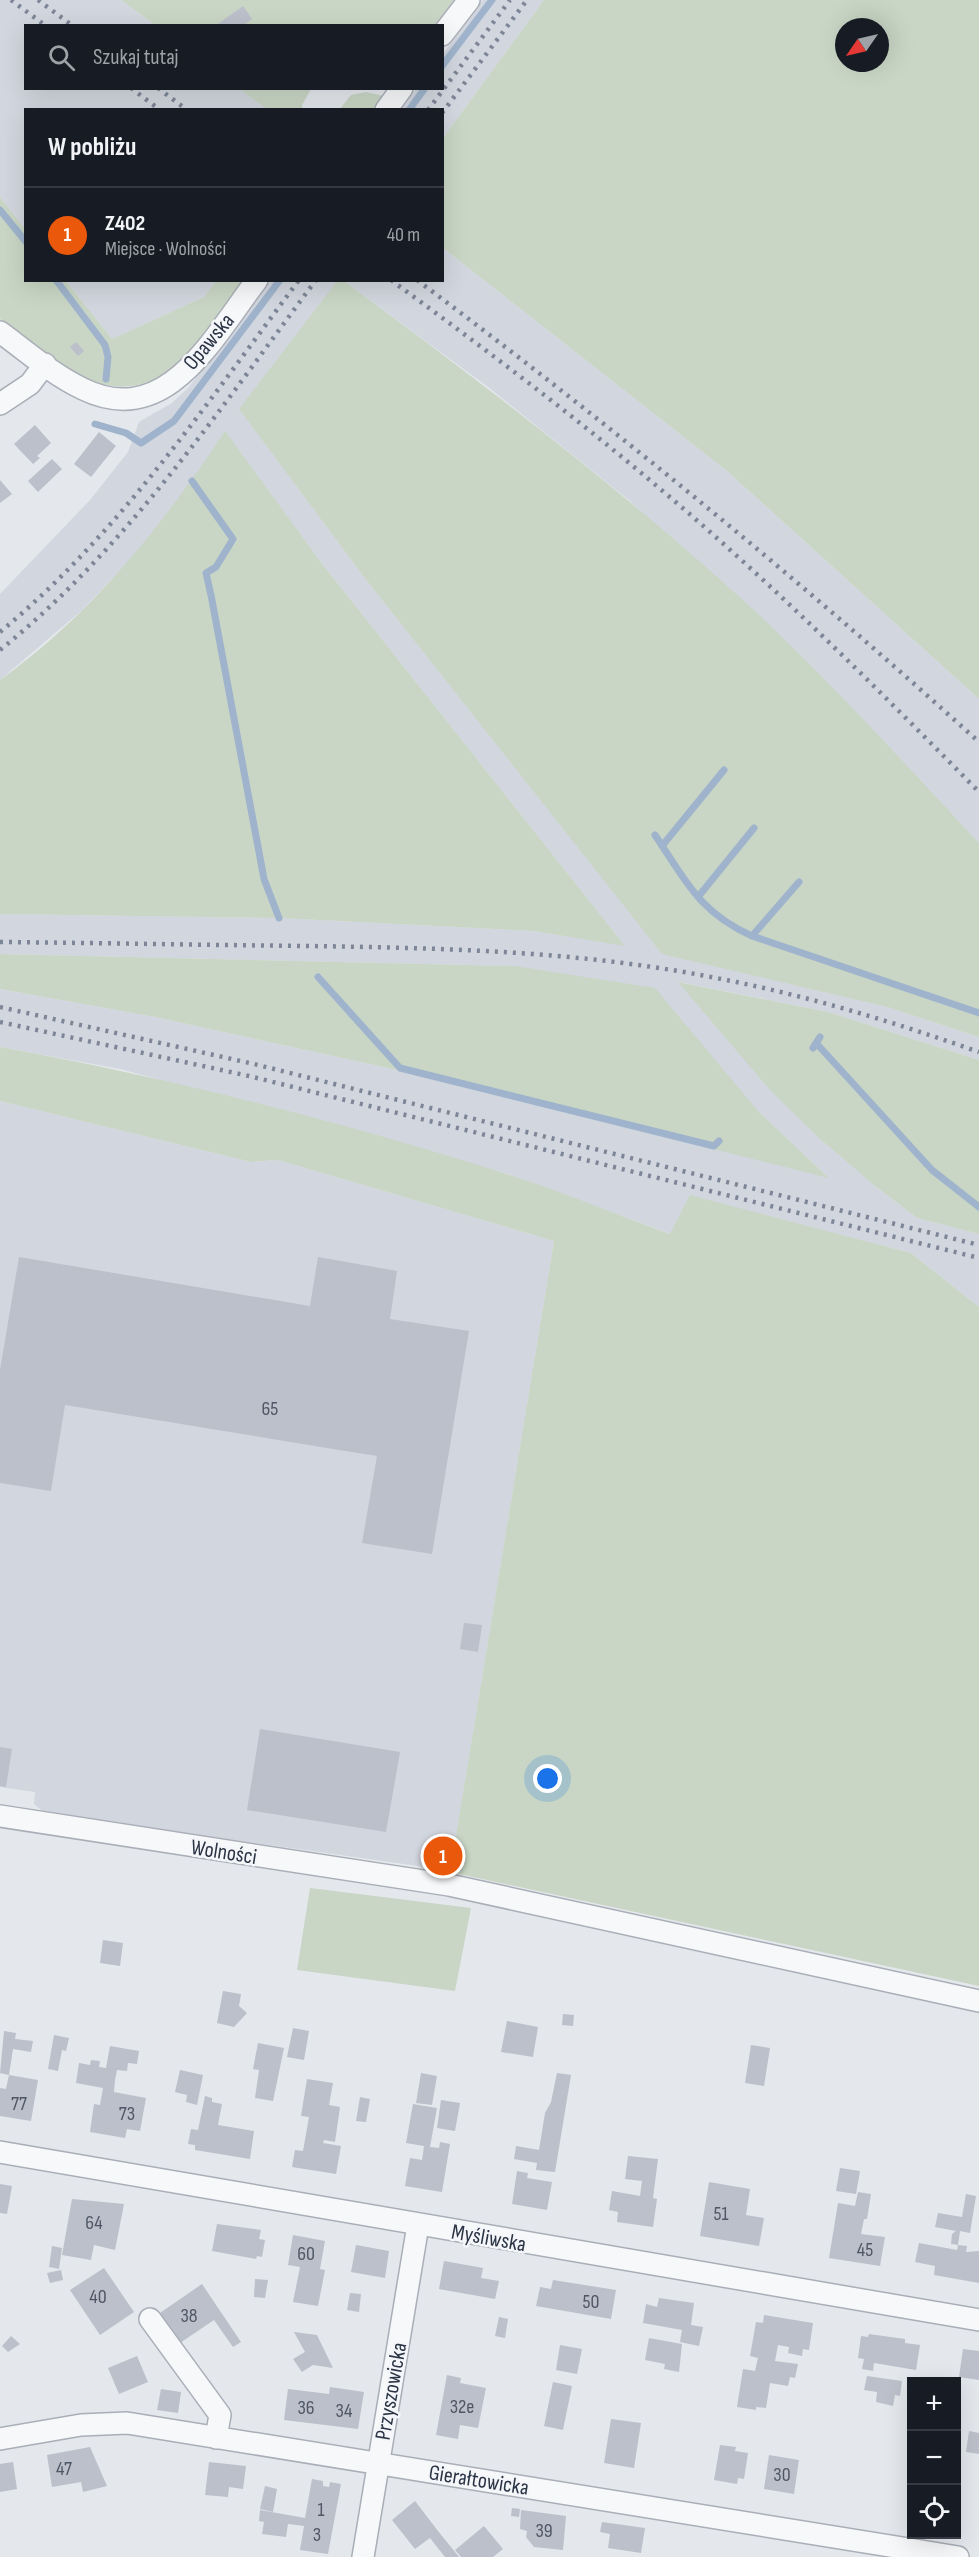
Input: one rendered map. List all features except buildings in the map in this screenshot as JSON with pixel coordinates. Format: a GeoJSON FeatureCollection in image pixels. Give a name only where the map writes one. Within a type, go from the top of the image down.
{"type":"FeatureCollection","features":[{"type":"Feature","properties":{"kind":"street"},"geometry":{"type":"LineString","coordinates":[[444,32],[469,0]]}},
{"type":"Feature","properties":{"kind":"street"},"geometry":{"type":"LineString","coordinates":[[387,108],[401,90]]}},
{"type":"Feature","properties":{"kind":"street","name":"Opawska"},"geometry":{"type":"LineString","coordinates":[[0,332],[81,388],[103,398],[120,401],[142,399],[160,391],[194,363],[255,282]]}},
{"type":"Feature","properties":{"kind":"street"},"geometry":{"type":"LineString","coordinates":[[0,404],[30,384],[45,364]]}},
{"type":"Feature","properties":{"kind":"street","name":"Wolności"},"geometry":{"type":"LineString","coordinates":[[0,1816],[449,1885],[979,2001]]}},
{"type":"Feature","properties":{"kind":"street","name":"Myśliwska"},"geometry":{"type":"LineString","coordinates":[[0,2152],[979,2320]]}},
{"type":"Feature","properties":{"kind":"street","name":"Przyszowicka"},"geometry":{"type":"LineString","coordinates":[[363,2557],[418,2225]]}},
{"type":"Feature","properties":{"kind":"street"},"geometry":{"type":"LineString","coordinates":[[150,2319],[220,2415],[216,2438]]}},
{"type":"Feature","properties":{"kind":"street","name":"Gierałtowicka"},"geometry":{"type":"LineString","coordinates":[[0,2439],[81,2425],[127,2423],[958,2557]]}},
{"type":"Feature","properties":{"kind":"shaded area"},"geometry":{"type":"Polygon","coordinates":[[[0,0],[121,0],[154,24],[24,24],[24,90],[240,90],[266,108],[24,108],[24,228],[0,197],[0,0]]]}},
{"type":"Feature","properties":{"kind":"shaded area"},"geometry":{"type":"Polygon","coordinates":[[[483,0],[544,0],[444,137],[444,108],[402,108],[415,90],[444,90],[444,53],[483,0]]]}},
{"type":"Feature","properties":{"kind":"shaded area"},"geometry":{"type":"Polygon","coordinates":[[[444,249],[727,471],[979,699],[979,843],[885,743],[630,501],[488,387],[345,282],[444,282],[444,249]]]}},
{"type":"Feature","properties":{"kind":"shaded area"},"geometry":{"type":"Polygon","coordinates":[[[67,282],[215,282],[204,297],[112,339],[67,282]]]}},
{"type":"Feature","properties":{"kind":"shaded area"},"geometry":{"type":"Polygon","coordinates":[[[269,282],[337,282],[240,410],[364,577],[662,953],[887,1007],[979,1037],[979,1060],[828,1012],[679,982],[819,1138],[875,1186],[917,1218],[979,1234],[979,1307],[911,1253],[690,1196],[671,1234],[505,1173],[120,1069],[0,1047],[0,989],[155,1017],[402,1071],[828,1177],[758,1111],[514,966],[0,954],[0,914],[279,918],[534,931],[624,945],[323,565],[225,432],[192,481],[139,551],[82,610],[0,680],[0,594],[90,500],[128,452],[139,422],[172,403],[189,387],[269,282]]]}},
{"type":"Feature","properties":{"kind":"shaded area"},"geometry":{"type":"Polygon","coordinates":[[[0,1101],[251,1162],[278,1160],[554,1241],[455,1843],[438,1841],[432,1868],[45,1813],[34,1804],[35,1792],[0,1787],[0,1101]]]}},
{"type":"Feature","properties":{"kind":"green space"},"geometry":{"type":"Polygon","coordinates":[[[121,0],[454,0],[436,24],[154,24],[121,0]]]}},
{"type":"Feature","properties":{"kind":"green space"},"geometry":{"type":"Polygon","coordinates":[[[544,0],[979,0],[979,699],[727,471],[444,249],[444,137],[544,0]]]}},
{"type":"Feature","properties":{"kind":"green space"},"geometry":{"type":"Polygon","coordinates":[[[240,90],[310,90],[303,108],[266,108],[240,90]]]}},
{"type":"Feature","properties":{"kind":"green space"},"geometry":{"type":"Polygon","coordinates":[[[366,92],[384,96],[375,108],[341,108],[351,95],[366,92]]]}},
{"type":"Feature","properties":{"kind":"green space"},"geometry":{"type":"Polygon","coordinates":[[[0,197],[24,228],[24,282],[67,282],[112,339],[204,297],[215,282],[246,282],[198,345],[180,363],[159,377],[137,385],[111,386],[83,377],[52,358],[0,319],[0,197]]]}},
{"type":"Feature","properties":{"kind":"green space"},"geometry":{"type":"Polygon","coordinates":[[[336,282],[345,282],[502,400],[657,524],[756,612],[813,668],[979,843],[979,1037],[887,1007],[662,954],[364,577],[239,409],[336,282]]]}},
{"type":"Feature","properties":{"kind":"green space"},"geometry":{"type":"Polygon","coordinates":[[[225,431],[323,565],[625,946],[534,931],[279,918],[0,914],[0,680],[65,626],[124,566],[177,500],[225,431]]]}},
{"type":"Feature","properties":{"kind":"green space"},"geometry":{"type":"Polygon","coordinates":[[[0,954],[514,966],[655,988],[758,1111],[829,1178],[402,1071],[155,1017],[0,989],[0,954]]]}},
{"type":"Feature","properties":{"kind":"green space"},"geometry":{"type":"Polygon","coordinates":[[[678,982],[828,1012],[979,1060],[979,1234],[917,1218],[875,1186],[819,1138],[770,1090],[678,982]]]}},
{"type":"Feature","properties":{"kind":"green space"},"geometry":{"type":"Polygon","coordinates":[[[0,1047],[127,1072],[317,1118],[525,1180],[670,1234],[690,1195],[911,1253],[979,1307],[979,1986],[450,1872],[554,1241],[278,1160],[251,1162],[0,1101],[0,1047]]]}},
{"type":"Feature","properties":{"kind":"green space"},"geometry":{"type":"Polygon","coordinates":[[[310,1888],[471,1908],[455,1991],[297,1970],[310,1888]]]}},
{"type":"Feature","properties":{"kind":"waterway"},"geometry":{"type":"LineString","coordinates":[[444,63],[492,0]]}},
{"type":"Feature","properties":{"kind":"waterway"},"geometry":{"type":"LineString","coordinates":[[410,108],[424,90]]}},
{"type":"Feature","properties":{"kind":"waterway"},"geometry":{"type":"LineString","coordinates":[[0,210],[24,240]]}},
{"type":"Feature","properties":{"kind":"waterway"},"geometry":{"type":"LineString","coordinates":[[58,282],[105,345],[108,357],[106,379]]}},
{"type":"Feature","properties":{"kind":"waterway"},"geometry":{"type":"LineString","coordinates":[[95,424],[126,433],[141,443],[174,421],[278,282]]}},
{"type":"Feature","properties":{"kind":"waterway"},"geometry":{"type":"LineString","coordinates":[[192,481],[233,539],[216,567],[206,573],[264,879],[279,918]]}},
{"type":"Feature","properties":{"kind":"waterway"},"geometry":{"type":"LineString","coordinates":[[662,846],[724,770]]}},
{"type":"Feature","properties":{"kind":"waterway"},"geometry":{"type":"LineString","coordinates":[[698,897],[754,828]]}},
{"type":"Feature","properties":{"kind":"waterway"},"geometry":{"type":"LineString","coordinates":[[655,835],[695,894],[706,906],[734,927],[752,936],[979,1013]]}},
{"type":"Feature","properties":{"kind":"waterway"},"geometry":{"type":"LineString","coordinates":[[752,936],[799,882]]}},
{"type":"Feature","properties":{"kind":"waterway"},"geometry":{"type":"LineString","coordinates":[[318,977],[400,1068],[714,1146],[719,1141]]}},
{"type":"Feature","properties":{"kind":"waterway"},"geometry":{"type":"LineString","coordinates":[[813,1048],[820,1037]]}},
{"type":"Feature","properties":{"kind":"waterway"},"geometry":{"type":"LineString","coordinates":[[817,1044],[932,1170],[979,1207]]}},
{"type":"Feature","properties":{"kind":"railway"},"geometry":{"type":"LineString","coordinates":[[11,0],[43,24]]}},
{"type":"Feature","properties":{"kind":"railway"},"geometry":{"type":"LineString","coordinates":[[38,0],[70,24]]}},
{"type":"Feature","properties":{"kind":"railway"},"geometry":{"type":"LineString","coordinates":[[444,89],[510,0]]}},
{"type":"Feature","properties":{"kind":"railway"},"geometry":{"type":"LineString","coordinates":[[444,110],[527,0]]}},
{"type":"Feature","properties":{"kind":"railway"},"geometry":{"type":"LineString","coordinates":[[134,90],[157,108]]}},
{"type":"Feature","properties":{"kind":"railway"},"geometry":{"type":"LineString","coordinates":[[161,90],[184,108]]}},
{"type":"Feature","properties":{"kind":"railway"},"geometry":{"type":"LineString","coordinates":[[429,108],[443,90]]}},
{"type":"Feature","properties":{"kind":"railway"},"geometry":{"type":"LineString","coordinates":[[0,632],[43,594],[123,510],[195,420],[298,282]]}},
{"type":"Feature","properties":{"kind":"railway"},"geometry":{"type":"LineString","coordinates":[[0,650],[46,610],[130,522],[207,427],[315,282]]}},
{"type":"Feature","properties":{"kind":"railway"},"geometry":{"type":"LineString","coordinates":[[394,282],[552,401],[690,514],[817,630],[979,792]]}},
{"type":"Feature","properties":{"kind":"railway"},"geometry":{"type":"LineString","coordinates":[[420,282],[562,391],[704,505],[843,622],[979,742]]}},
{"type":"Feature","properties":{"kind":"railway"},"geometry":{"type":"LineString","coordinates":[[0,942],[410,948],[510,952],[611,961],[711,977],[813,1000],[880,1019],[979,1052]]}},
{"type":"Feature","properties":{"kind":"railway"},"geometry":{"type":"LineString","coordinates":[[0,1007],[254,1064],[979,1245]]}},
{"type":"Feature","properties":{"kind":"railway"},"geometry":{"type":"LineString","coordinates":[[0,1022],[249,1076],[979,1258]]}},
{"type":"Feature","properties":{"kind":"place","name":"Z402"},"geometry":{"type":"Point","coordinates":[443,1856]}}]}
